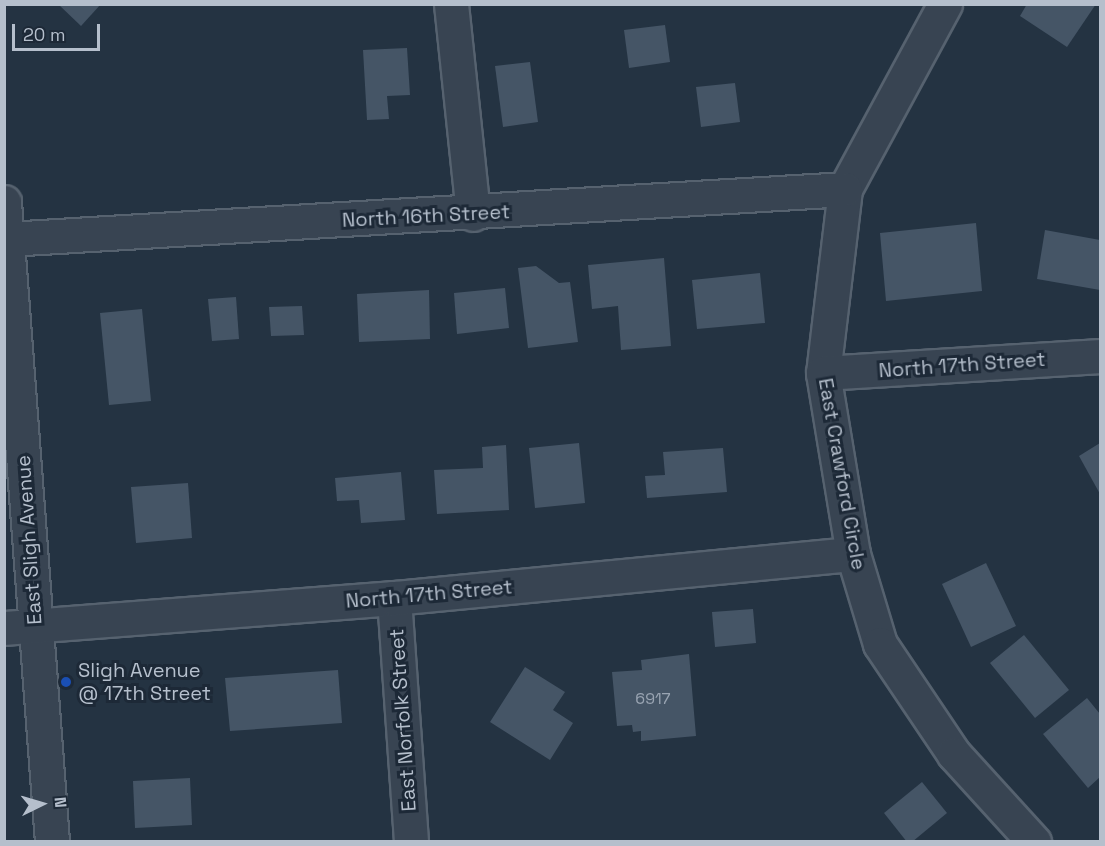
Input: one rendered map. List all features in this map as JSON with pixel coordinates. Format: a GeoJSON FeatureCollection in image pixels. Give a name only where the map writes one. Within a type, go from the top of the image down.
{"type":"FeatureCollection","features":[{"type":"Feature","properties":{"kind":"street"},"geometry":{"type":"LineString","coordinates":[[451,4],[473,214]]}},
{"type":"Feature","properties":{"kind":"street","name":"East Crawford Circle"},"geometry":{"type":"LineString","coordinates":[[945,4],[845,189],[823,374],[853,554],[880,644],[954,754],[1034,842]]}},
{"type":"Feature","properties":{"kind":"street","name":"North 16th Street"},"geometry":{"type":"LineString","coordinates":[[7,239],[473,214],[845,189]]}},
{"type":"Feature","properties":{"kind":"street","name":"East Sligh Avenue"},"geometry":{"type":"LineString","coordinates":[[4,202],[20,626],[52,842]]}},
{"type":"Feature","properties":{"kind":"street","name":"North 17th Street"},"geometry":{"type":"LineString","coordinates":[[823,374],[1101,356]]}},
{"type":"Feature","properties":{"kind":"street","name":"North 17th Street"},"geometry":{"type":"LineString","coordinates":[[20,626],[394,598],[853,554]]}},
{"type":"Feature","properties":{"kind":"street","name":"East Norfolk Street"},"geometry":{"type":"LineString","coordinates":[[394,598],[411,842]]}},
{"type":"Feature","properties":{"kind":"building"},"geometry":{"type":"Polygon","coordinates":[[[58,4],[101,4],[81,26],[58,4]]]}},
{"type":"Feature","properties":{"kind":"building"},"geometry":{"type":"Polygon","coordinates":[[[1027,4],[1096,4],[1067,47],[1020,16],[1027,4]]]}},
{"type":"Feature","properties":{"kind":"building"},"geometry":{"type":"Polygon","coordinates":[[[665,25],[670,62],[629,68],[624,30],[665,25]]]}},
{"type":"Feature","properties":{"kind":"building"},"geometry":{"type":"Polygon","coordinates":[[[407,48],[410,95],[387,96],[389,119],[367,120],[363,50],[407,48]]]}},
{"type":"Feature","properties":{"kind":"building"},"geometry":{"type":"Polygon","coordinates":[[[530,62],[538,122],[503,127],[495,66],[530,62]]]}},
{"type":"Feature","properties":{"kind":"building"},"geometry":{"type":"Polygon","coordinates":[[[735,83],[740,122],[701,127],[696,87],[735,83]]]}},
{"type":"Feature","properties":{"kind":"building"},"geometry":{"type":"Polygon","coordinates":[[[976,223],[982,291],[886,301],[880,233],[976,223]]]}},
{"type":"Feature","properties":{"kind":"building"},"geometry":{"type":"Polygon","coordinates":[[[1045,230],[1100,240],[1100,290],[1037,279],[1045,230]]]}},
{"type":"Feature","properties":{"kind":"building"},"geometry":{"type":"Polygon","coordinates":[[[664,258],[671,346],[621,350],[618,306],[592,309],[588,265],[664,258]]]}},
{"type":"Feature","properties":{"kind":"building"},"geometry":{"type":"Polygon","coordinates":[[[536,266],[559,283],[570,282],[578,342],[528,348],[518,268],[536,266]]]}},
{"type":"Feature","properties":{"kind":"building"},"geometry":{"type":"Polygon","coordinates":[[[760,273],[765,323],[697,329],[692,280],[760,273]]]}},
{"type":"Feature","properties":{"kind":"building"},"geometry":{"type":"Polygon","coordinates":[[[505,288],[509,328],[457,334],[454,293],[505,288]]]}},
{"type":"Feature","properties":{"kind":"building"},"geometry":{"type":"Polygon","coordinates":[[[429,290],[430,339],[359,342],[357,294],[429,290]]]}},
{"type":"Feature","properties":{"kind":"building"},"geometry":{"type":"Polygon","coordinates":[[[236,297],[239,339],[212,341],[208,299],[236,297]]]}},
{"type":"Feature","properties":{"kind":"building"},"geometry":{"type":"Polygon","coordinates":[[[302,306],[304,335],[271,336],[269,307],[302,306]]]}},
{"type":"Feature","properties":{"kind":"building"},"geometry":{"type":"Polygon","coordinates":[[[142,309],[151,401],[109,405],[100,313],[142,309]]]}},
{"type":"Feature","properties":{"kind":"building"},"geometry":{"type":"Polygon","coordinates":[[[579,443],[585,503],[535,508],[529,448],[579,443]]]}},
{"type":"Feature","properties":{"kind":"building"},"geometry":{"type":"Polygon","coordinates":[[[1100,443],[1100,494],[1079,456],[1100,443]]]}},
{"type":"Feature","properties":{"kind":"building"},"geometry":{"type":"Polygon","coordinates":[[[506,445],[509,510],[437,514],[434,470],[483,468],[482,447],[506,445]]]}},
{"type":"Feature","properties":{"kind":"building"},"geometry":{"type":"Polygon","coordinates":[[[723,448],[727,492],[647,498],[645,476],[665,475],[663,452],[723,448]]]}},
{"type":"Feature","properties":{"kind":"building"},"geometry":{"type":"Polygon","coordinates":[[[401,472],[405,520],[361,523],[359,500],[337,501],[335,478],[401,472]]]}},
{"type":"Feature","properties":{"kind":"building"},"geometry":{"type":"Polygon","coordinates":[[[188,483],[192,538],[136,543],[131,487],[188,483]]]}},
{"type":"Feature","properties":{"kind":"building"},"geometry":{"type":"Polygon","coordinates":[[[986,563],[1016,626],[971,647],[942,584],[986,563]]]}},
{"type":"Feature","properties":{"kind":"building"},"geometry":{"type":"Polygon","coordinates":[[[753,609],[756,643],[715,647],[712,612],[753,609]]]}},
{"type":"Feature","properties":{"kind":"building"},"geometry":{"type":"Polygon","coordinates":[[[1024,635],[1069,690],[1035,718],[990,663],[1024,635]]]}},
{"type":"Feature","properties":{"kind":"building"},"geometry":{"type":"Polygon","coordinates":[[[689,654],[696,736],[641,741],[641,731],[633,732],[632,725],[617,726],[612,672],[642,670],[641,660],[689,654]]]}},
{"type":"Feature","properties":{"kind":"building"},"geometry":{"type":"Polygon","coordinates":[[[525,667],[565,692],[553,710],[573,723],[550,760],[490,722],[525,667]]]}},
{"type":"Feature","properties":{"kind":"building"},"geometry":{"type":"Polygon","coordinates":[[[338,670],[342,723],[230,731],[225,678],[338,670]]]}},
{"type":"Feature","properties":{"kind":"building"},"geometry":{"type":"Polygon","coordinates":[[[1087,698],[1100,714],[1100,777],[1088,788],[1043,734],[1087,698]]]}},
{"type":"Feature","properties":{"kind":"building"},"geometry":{"type":"Polygon","coordinates":[[[190,778],[192,825],[135,828],[133,781],[190,778]]]}},
{"type":"Feature","properties":{"kind":"building"},"geometry":{"type":"Polygon","coordinates":[[[922,782],[947,813],[912,842],[907,842],[884,813],[922,782]]]}},
{"type":"Feature","properties":{"kind":"place","name":"Sligh Avenue @ 17th Street"},"geometry":{"type":"Point","coordinates":[66,682]}}]}
